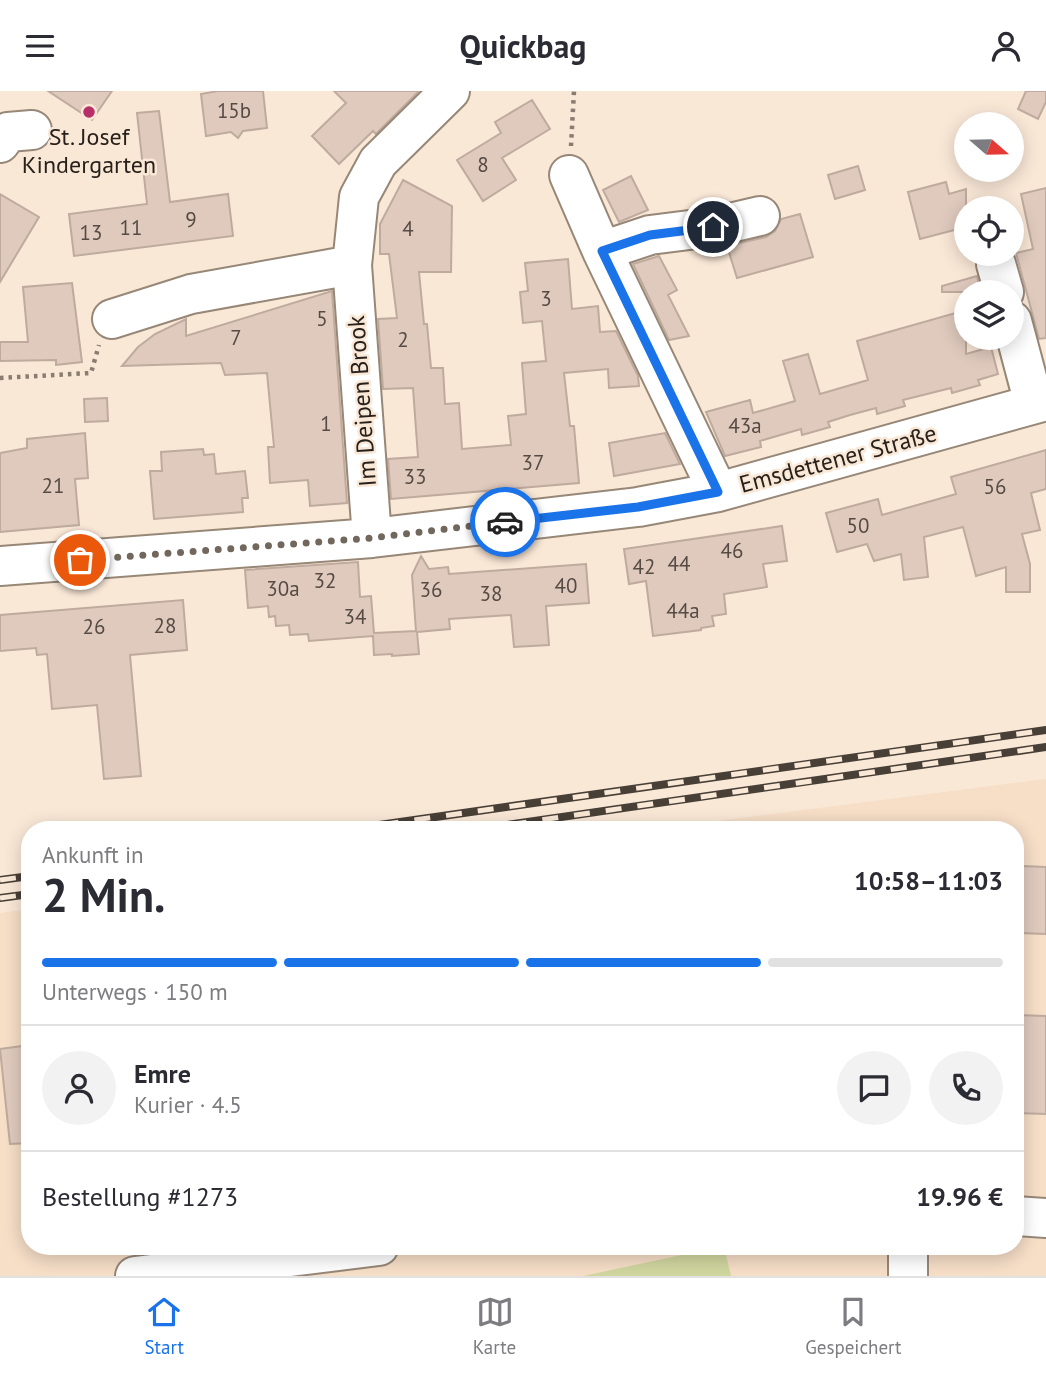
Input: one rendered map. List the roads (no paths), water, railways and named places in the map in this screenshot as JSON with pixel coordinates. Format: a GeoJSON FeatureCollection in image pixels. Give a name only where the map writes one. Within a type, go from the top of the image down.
{"type":"FeatureCollection","features":[{"type":"Feature","properties":{"kind":"street","name":"Im Deipen Brook"},"geometry":{"type":"LineString","coordinates":[[372,538],[352,265],[359,197],[378,162],[450,91]]}},
{"type":"Feature","properties":{"kind":"street"},"geometry":{"type":"LineString","coordinates":[[569,175],[602,251],[718,492]]}},
{"type":"Feature","properties":{"kind":"street"},"geometry":{"type":"LineString","coordinates":[[602,251],[650,235],[713,227],[760,216]]}},
{"type":"Feature","properties":{"kind":"street"},"geometry":{"type":"LineString","coordinates":[[111,319],[191,294],[352,265]]}},
{"type":"Feature","properties":{"kind":"street"},"geometry":{"type":"LineString","coordinates":[[1022,350],[1040,403]]}},
{"type":"Feature","properties":{"kind":"street","name":"Emsdettener Straße"},"geometry":{"type":"LineString","coordinates":[[0,566],[372,538],[638,507],[718,492],[1040,403]]}},
{"type":"Feature","properties":{"kind":"street"},"geometry":{"type":"LineString","coordinates":[[1024,1217],[1046,1218]]}},
{"type":"Feature","properties":{"kind":"street"},"geometry":{"type":"LineString","coordinates":[[135,1276],[306,1255]]}},
{"type":"Feature","properties":{"kind":"street"},"geometry":{"type":"LineString","coordinates":[[908,1255],[908,1276]]}},
{"type":"Feature","properties":{"kind":"railway"},"geometry":{"type":"LineString","coordinates":[[407,821],[1046,730]]}},
{"type":"Feature","properties":{"kind":"railway"},"geometry":{"type":"LineString","coordinates":[[534,821],[1046,747]]}},
{"type":"Feature","properties":{"kind":"railway"},"geometry":{"type":"LineString","coordinates":[[0,880],[21,877]]}},
{"type":"Feature","properties":{"kind":"railway"},"geometry":{"type":"LineString","coordinates":[[0,898],[21,895]]}},
{"type":"Feature","properties":{"kind":"place","name":"St. Josef Kindergarten"},"geometry":{"type":"Point","coordinates":[89,112]}}]}
